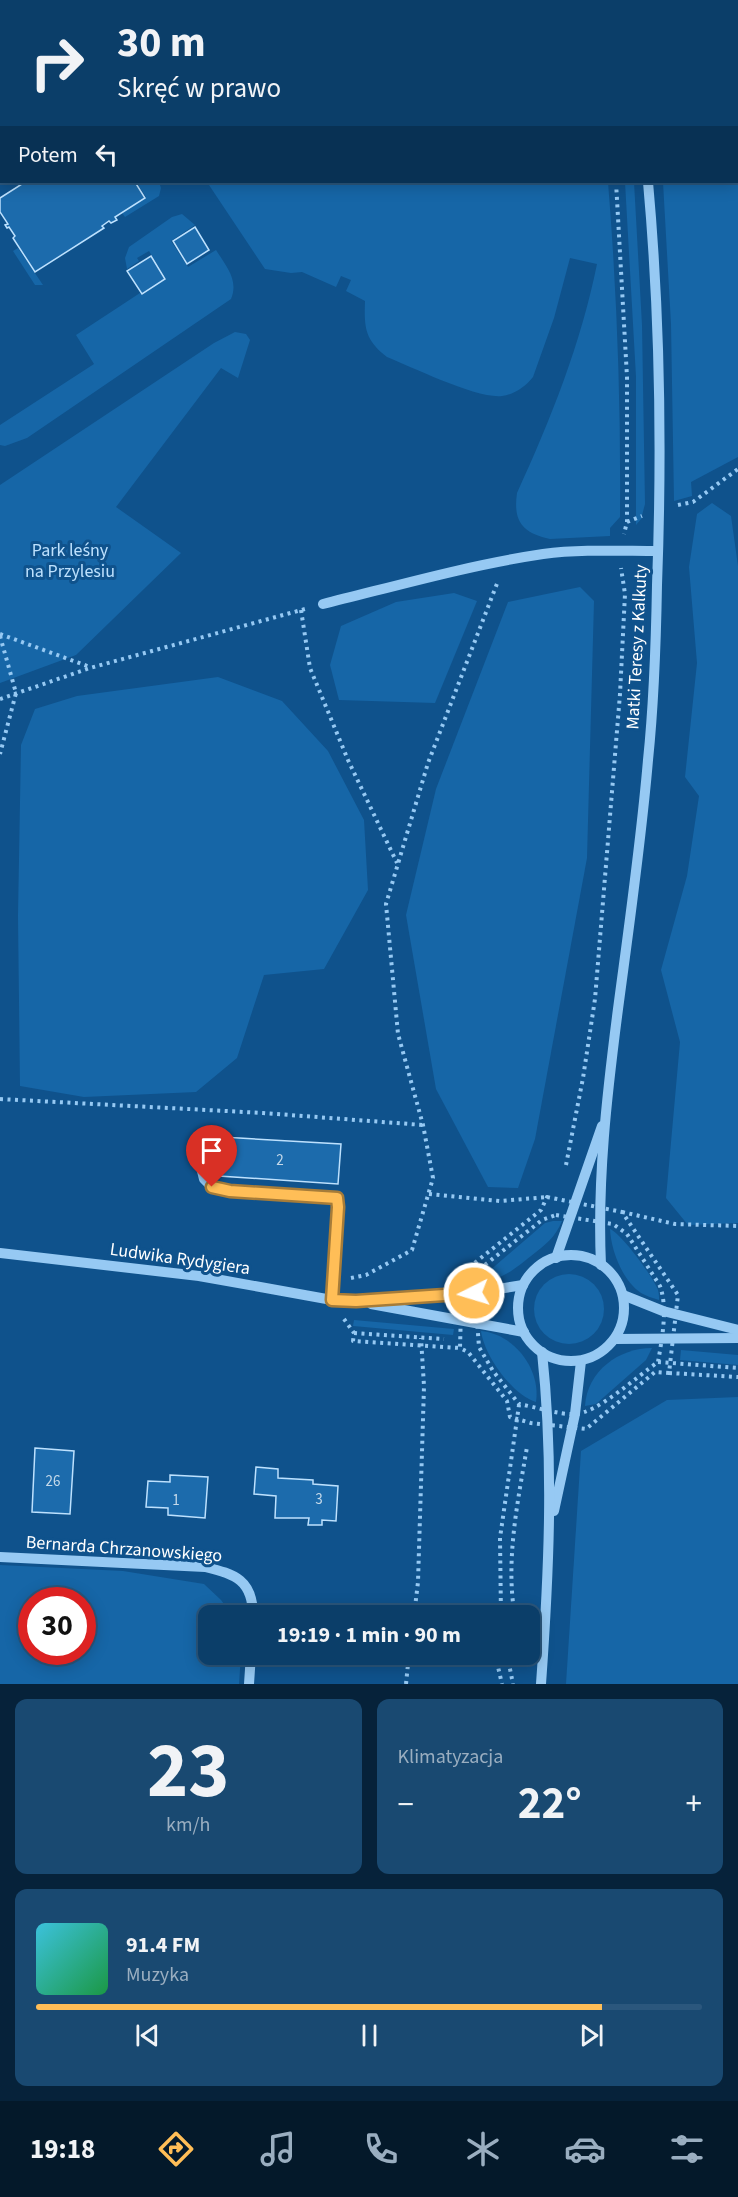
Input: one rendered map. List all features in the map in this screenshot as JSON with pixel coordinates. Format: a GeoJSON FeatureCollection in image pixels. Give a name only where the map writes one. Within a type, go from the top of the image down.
{"type":"FeatureCollection","features":[{"type":"Feature","properties":{"kind":"street","name":"Matki Teresy z Kalkuty"},"geometry":{"type":"LineString","coordinates":[[601,1265],[599,1222],[607,1111],[648,760],[655,655],[660,509],[657,327],[648,183]]}},
{"type":"Feature","properties":{"kind":"street"},"geometry":{"type":"LineString","coordinates":[[323,604],[506,560],[571,552],[658,551]]}},
{"type":"Feature","properties":{"kind":"street","name":"Matki Teresy z Kalkuty"},"geometry":{"type":"LineString","coordinates":[[556,1258],[607,1111]]}},
{"type":"Feature","properties":{"kind":"street"},"geometry":{"type":"LineString","coordinates":[[203,1136],[201,1167],[204,1179],[212,1187],[230,1191],[337,1198],[332,1300]]}},
{"type":"Feature","properties":{"kind":"street","name":"Ludwika Rydygiera"},"geometry":{"type":"LineString","coordinates":[[0,1253],[199,1276],[332,1300],[356,1301],[461,1295],[524,1286]]}},
{"type":"Feature","properties":{"kind":"street"},"geometry":{"type":"LineString","coordinates":[[575,1255],[591,1259],[601,1265],[616,1280],[623,1295],[624,1311],[621,1328],[615,1339],[594,1356],[581,1361],[568,1362],[551,1358],[536,1348],[524,1332],[519,1319],[518,1301],[524,1286],[537,1267],[556,1258],[575,1255]]}},
{"type":"Feature","properties":{"kind":"street"},"geometry":{"type":"LineString","coordinates":[[623,1295],[676,1315],[738,1330]]}},
{"type":"Feature","properties":{"kind":"street","name":"Ludwika Rydygiera"},"geometry":{"type":"LineString","coordinates":[[356,1301],[524,1332]]}},
{"type":"Feature","properties":{"kind":"street"},"geometry":{"type":"LineString","coordinates":[[615,1339],[738,1338]]}},
{"type":"Feature","properties":{"kind":"street"},"geometry":{"type":"LineString","coordinates":[[541,1684],[550,1530],[549,1425],[542,1352]]}},
{"type":"Feature","properties":{"kind":"street"},"geometry":{"type":"LineString","coordinates":[[550,1530],[575,1414],[581,1361]]}},
{"type":"Feature","properties":{"kind":"street","name":"Bernarda Chrzanowskiego"},"geometry":{"type":"LineString","coordinates":[[0,1557],[205,1567],[231,1573],[248,1587],[253,1605]]}},
{"type":"Feature","properties":{"kind":"street"},"geometry":{"type":"LineString","coordinates":[[249,1684],[250,1665]]}},
{"type":"Feature","properties":{"kind":"path"},"geometry":{"type":"LineString","coordinates":[[616,183],[627,377],[627,522],[624,534]]}},
{"type":"Feature","properties":{"kind":"path"},"geometry":{"type":"LineString","coordinates":[[627,522],[660,509],[693,502],[738,469]]}},
{"type":"Feature","properties":{"kind":"path"},"geometry":{"type":"LineString","coordinates":[[333,1281],[366,1275],[412,1250],[433,1178],[423,1125],[398,1034],[386,904],[428,763],[506,560]]}},
{"type":"Feature","properties":{"kind":"path"},"geometry":{"type":"LineString","coordinates":[[566,1166],[596,999],[626,594],[620,566]]}},
{"type":"Feature","properties":{"kind":"path"},"geometry":{"type":"LineString","coordinates":[[0,699],[90,668],[323,604]]}},
{"type":"Feature","properties":{"kind":"path"},"geometry":{"type":"LineString","coordinates":[[301,610],[310,668],[348,760],[398,864]]}},
{"type":"Feature","properties":{"kind":"path"},"geometry":{"type":"LineString","coordinates":[[0,635],[90,668]]}},
{"type":"Feature","properties":{"kind":"path"},"geometry":{"type":"LineString","coordinates":[[0,635],[16,693],[0,754]]}},
{"type":"Feature","properties":{"kind":"path"},"geometry":{"type":"LineString","coordinates":[[0,1099],[263,1113],[423,1125]]}},
{"type":"Feature","properties":{"kind":"path"},"geometry":{"type":"LineString","coordinates":[[556,1215],[561,1188]]}},
{"type":"Feature","properties":{"kind":"path"},"geometry":{"type":"LineString","coordinates":[[429,1194],[500,1201],[547,1197],[675,1224],[738,1226]]}},
{"type":"Feature","properties":{"kind":"path"},"geometry":{"type":"LineString","coordinates":[[460,1348],[462,1273],[541,1210],[547,1197]]}},
{"type":"Feature","properties":{"kind":"path"},"geometry":{"type":"LineString","coordinates":[[622,1212],[678,1295],[669,1373]]}},
{"type":"Feature","properties":{"kind":"path"},"geometry":{"type":"LineString","coordinates":[[658,1362],[663,1295],[660,1286],[627,1234],[612,1224],[556,1215],[542,1220],[482,1268],[474,1281],[479,1347],[493,1371],[519,1404],[575,1414],[589,1411],[604,1402],[658,1362],[738,1368]]}},
{"type":"Feature","properties":{"kind":"path"},"geometry":{"type":"LineString","coordinates":[[354,1333],[478,1341]]}},
{"type":"Feature","properties":{"kind":"path"},"geometry":{"type":"LineString","coordinates":[[415,1605],[424,1386],[421,1338]]}},
{"type":"Feature","properties":{"kind":"path"},"geometry":{"type":"LineString","coordinates":[[353,1341],[460,1348],[468,1352],[507,1401],[510,1417],[531,1423],[586,1429],[655,1372],[738,1377]]}},
{"type":"Feature","properties":{"kind":"path"},"geometry":{"type":"LineString","coordinates":[[501,1605],[500,1538],[519,1404]]}},
{"type":"Feature","properties":{"kind":"path"},"geometry":{"type":"LineString","coordinates":[[530,1434],[531,1423]]}},
{"type":"Feature","properties":{"kind":"path"},"geometry":{"type":"LineString","coordinates":[[513,1605],[511,1595],[516,1512],[528,1445]]}},
{"type":"Feature","properties":{"kind":"path"},"geometry":{"type":"LineString","coordinates":[[406,1684],[408,1665]]}},
{"type":"Feature","properties":{"kind":"path"},"geometry":{"type":"LineString","coordinates":[[498,1665],[502,1684]]}},
{"type":"Feature","properties":{"kind":"path"},"geometry":{"type":"LineString","coordinates":[[509,1665],[513,1684]]}},
{"type":"Feature","properties":{"kind":"green space"},"geometry":{"type":"Polygon","coordinates":[[[137,183],[159,183],[159,196],[125,217],[122,213],[146,197],[137,183]]]}},
{"type":"Feature","properties":{"kind":"green space"},"geometry":{"type":"Polygon","coordinates":[[[208,183],[608,183],[616,307],[620,475],[620,517],[610,528],[610,536],[550,539],[540,536],[526,529],[522,524],[518,518],[516,503],[517,493],[542,437],[574,352],[597,264],[570,258],[554,318],[533,377],[515,392],[502,396],[491,396],[461,388],[387,357],[374,345],[367,333],[365,301],[346,291],[351,280],[341,276],[336,287],[302,272],[291,273],[265,269],[208,183]]]}},
{"type":"Feature","properties":{"kind":"green space"},"geometry":{"type":"Polygon","coordinates":[[[625,183],[634,183],[642,325],[645,504],[641,519],[636,525],[636,377],[625,183]]]}},
{"type":"Feature","properties":{"kind":"green space"},"geometry":{"type":"Polygon","coordinates":[[[663,183],[738,183],[738,457],[691,482],[692,496],[674,501],[671,324],[663,183]]]}},
{"type":"Feature","properties":{"kind":"green space"},"geometry":{"type":"Polygon","coordinates":[[[182,214],[195,225],[171,241],[188,267],[216,250],[232,279],[231,299],[27,438],[5,446],[0,445],[0,425],[94,364],[76,335],[140,293],[142,295],[166,279],[149,251],[137,258],[139,261],[127,269],[125,258],[129,247],[172,217],[182,214]]]}},
{"type":"Feature","properties":{"kind":"green space"},"geometry":{"type":"Polygon","coordinates":[[[18,248],[43,285],[35,285],[13,251],[18,248]]]}},
{"type":"Feature","properties":{"kind":"green space","name":"Park leśny na Przylesiu"},"geometry":{"type":"Polygon","coordinates":[[[235,332],[246,334],[250,340],[238,378],[221,368],[116,507],[181,553],[76,655],[0,683],[0,485],[214,343],[235,332]]]}},
{"type":"Feature","properties":{"kind":"green space"},"geometry":{"type":"Polygon","coordinates":[[[712,503],[731,516],[738,566],[738,1223],[688,1225],[666,1198],[680,1042],[661,970],[687,876],[699,796],[685,777],[697,663],[689,567],[697,514],[712,503]]]}},
{"type":"Feature","properties":{"kind":"green space"},"geometry":{"type":"Polygon","coordinates":[[[580,587],[594,601],[587,858],[535,1139],[518,1188],[488,1187],[436,1089],[406,915],[436,789],[508,602],[580,587]]]}},
{"type":"Feature","properties":{"kind":"green space"},"geometry":{"type":"Polygon","coordinates":[[[454,593],[477,601],[435,703],[339,700],[330,665],[341,626],[396,602],[454,593]]]}},
{"type":"Feature","properties":{"kind":"green space"},"geometry":{"type":"Polygon","coordinates":[[[218,677],[282,701],[328,751],[364,820],[368,890],[324,969],[264,975],[237,1058],[196,1092],[84,1097],[20,1086],[18,916],[21,745],[35,709],[77,696],[218,677]]]}},
{"type":"Feature","properties":{"kind":"green space"},"geometry":{"type":"Polygon","coordinates":[[[562,1221],[553,1237],[545,1245],[519,1266],[498,1278],[482,1283],[483,1277],[488,1272],[545,1223],[562,1221]]]}},
{"type":"Feature","properties":{"kind":"green space"},"geometry":{"type":"Polygon","coordinates":[[[610,1229],[622,1239],[644,1266],[658,1290],[659,1300],[641,1293],[623,1273],[615,1255],[610,1229]]]}},
{"type":"Feature","properties":{"kind":"green space"},"geometry":{"type":"Polygon","coordinates":[[[562,1274],[576,1274],[589,1280],[598,1289],[604,1302],[602,1322],[594,1334],[576,1344],[562,1344],[549,1338],[540,1329],[534,1316],[534,1302],[540,1289],[549,1280],[562,1274]]]}},
{"type":"Feature","properties":{"kind":"green space"},"geometry":{"type":"Polygon","coordinates":[[[354,1320],[454,1329],[453,1335],[353,1326],[354,1320]]]}},
{"type":"Feature","properties":{"kind":"green space"},"geometry":{"type":"Polygon","coordinates":[[[481,1331],[504,1339],[523,1355],[534,1377],[536,1402],[518,1391],[501,1373],[487,1351],[481,1331]]]}},
{"type":"Feature","properties":{"kind":"green space"},"geometry":{"type":"Polygon","coordinates":[[[652,1348],[646,1360],[596,1404],[585,1406],[592,1382],[607,1364],[628,1352],[652,1348]]]}},
{"type":"Feature","properties":{"kind":"green space"},"geometry":{"type":"Polygon","coordinates":[[[681,1350],[738,1355],[738,1365],[680,1360],[681,1350]]]}},
{"type":"Feature","properties":{"kind":"green space"},"geometry":{"type":"Polygon","coordinates":[[[738,1397],[738,1684],[566,1684],[581,1451],[667,1400],[738,1397]]]}},
{"type":"Feature","properties":{"kind":"green space"},"geometry":{"type":"Polygon","coordinates":[[[0,1565],[123,1571],[204,1584],[225,1605],[198,1605],[198,1665],[240,1665],[239,1684],[0,1684],[0,1565]]]}},
{"type":"Feature","properties":{"kind":"building"},"geometry":{"type":"Polygon","coordinates":[[[23,183],[136,183],[145,198],[115,217],[117,220],[111,223],[109,221],[102,226],[104,228],[35,272],[13,238],[15,236],[5,225],[8,224],[0,212],[0,198],[23,183]]]}},
{"type":"Feature","properties":{"kind":"building"},"geometry":{"type":"Polygon","coordinates":[[[195,227],[209,250],[187,264],[173,241],[195,227]]]}},
{"type":"Feature","properties":{"kind":"building"},"geometry":{"type":"Polygon","coordinates":[[[151,256],[165,279],[142,294],[127,271],[151,256]]]}},
{"type":"Feature","properties":{"kind":"building"},"geometry":{"type":"Polygon","coordinates":[[[222,1137],[341,1144],[338,1184],[219,1176],[222,1137]]]}},
{"type":"Feature","properties":{"kind":"building"},"geometry":{"type":"Polygon","coordinates":[[[35,1448],[74,1451],[70,1514],[32,1512],[35,1448]]]}},
{"type":"Feature","properties":{"kind":"building"},"geometry":{"type":"Polygon","coordinates":[[[256,1467],[278,1469],[278,1478],[313,1480],[313,1484],[338,1486],[336,1521],[322,1520],[322,1525],[308,1525],[309,1518],[275,1518],[276,1496],[254,1494],[256,1467]]]}},
{"type":"Feature","properties":{"kind":"building"},"geometry":{"type":"Polygon","coordinates":[[[170,1475],[208,1477],[205,1518],[168,1515],[168,1508],[146,1507],[148,1481],[170,1482],[170,1475]]]}},
{"type":"Feature","properties":{"kind":"route"},"geometry":{"type":"LineString","coordinates":[[212,1187],[230,1191],[337,1198],[332,1300],[356,1301],[474,1293]]}}]}
